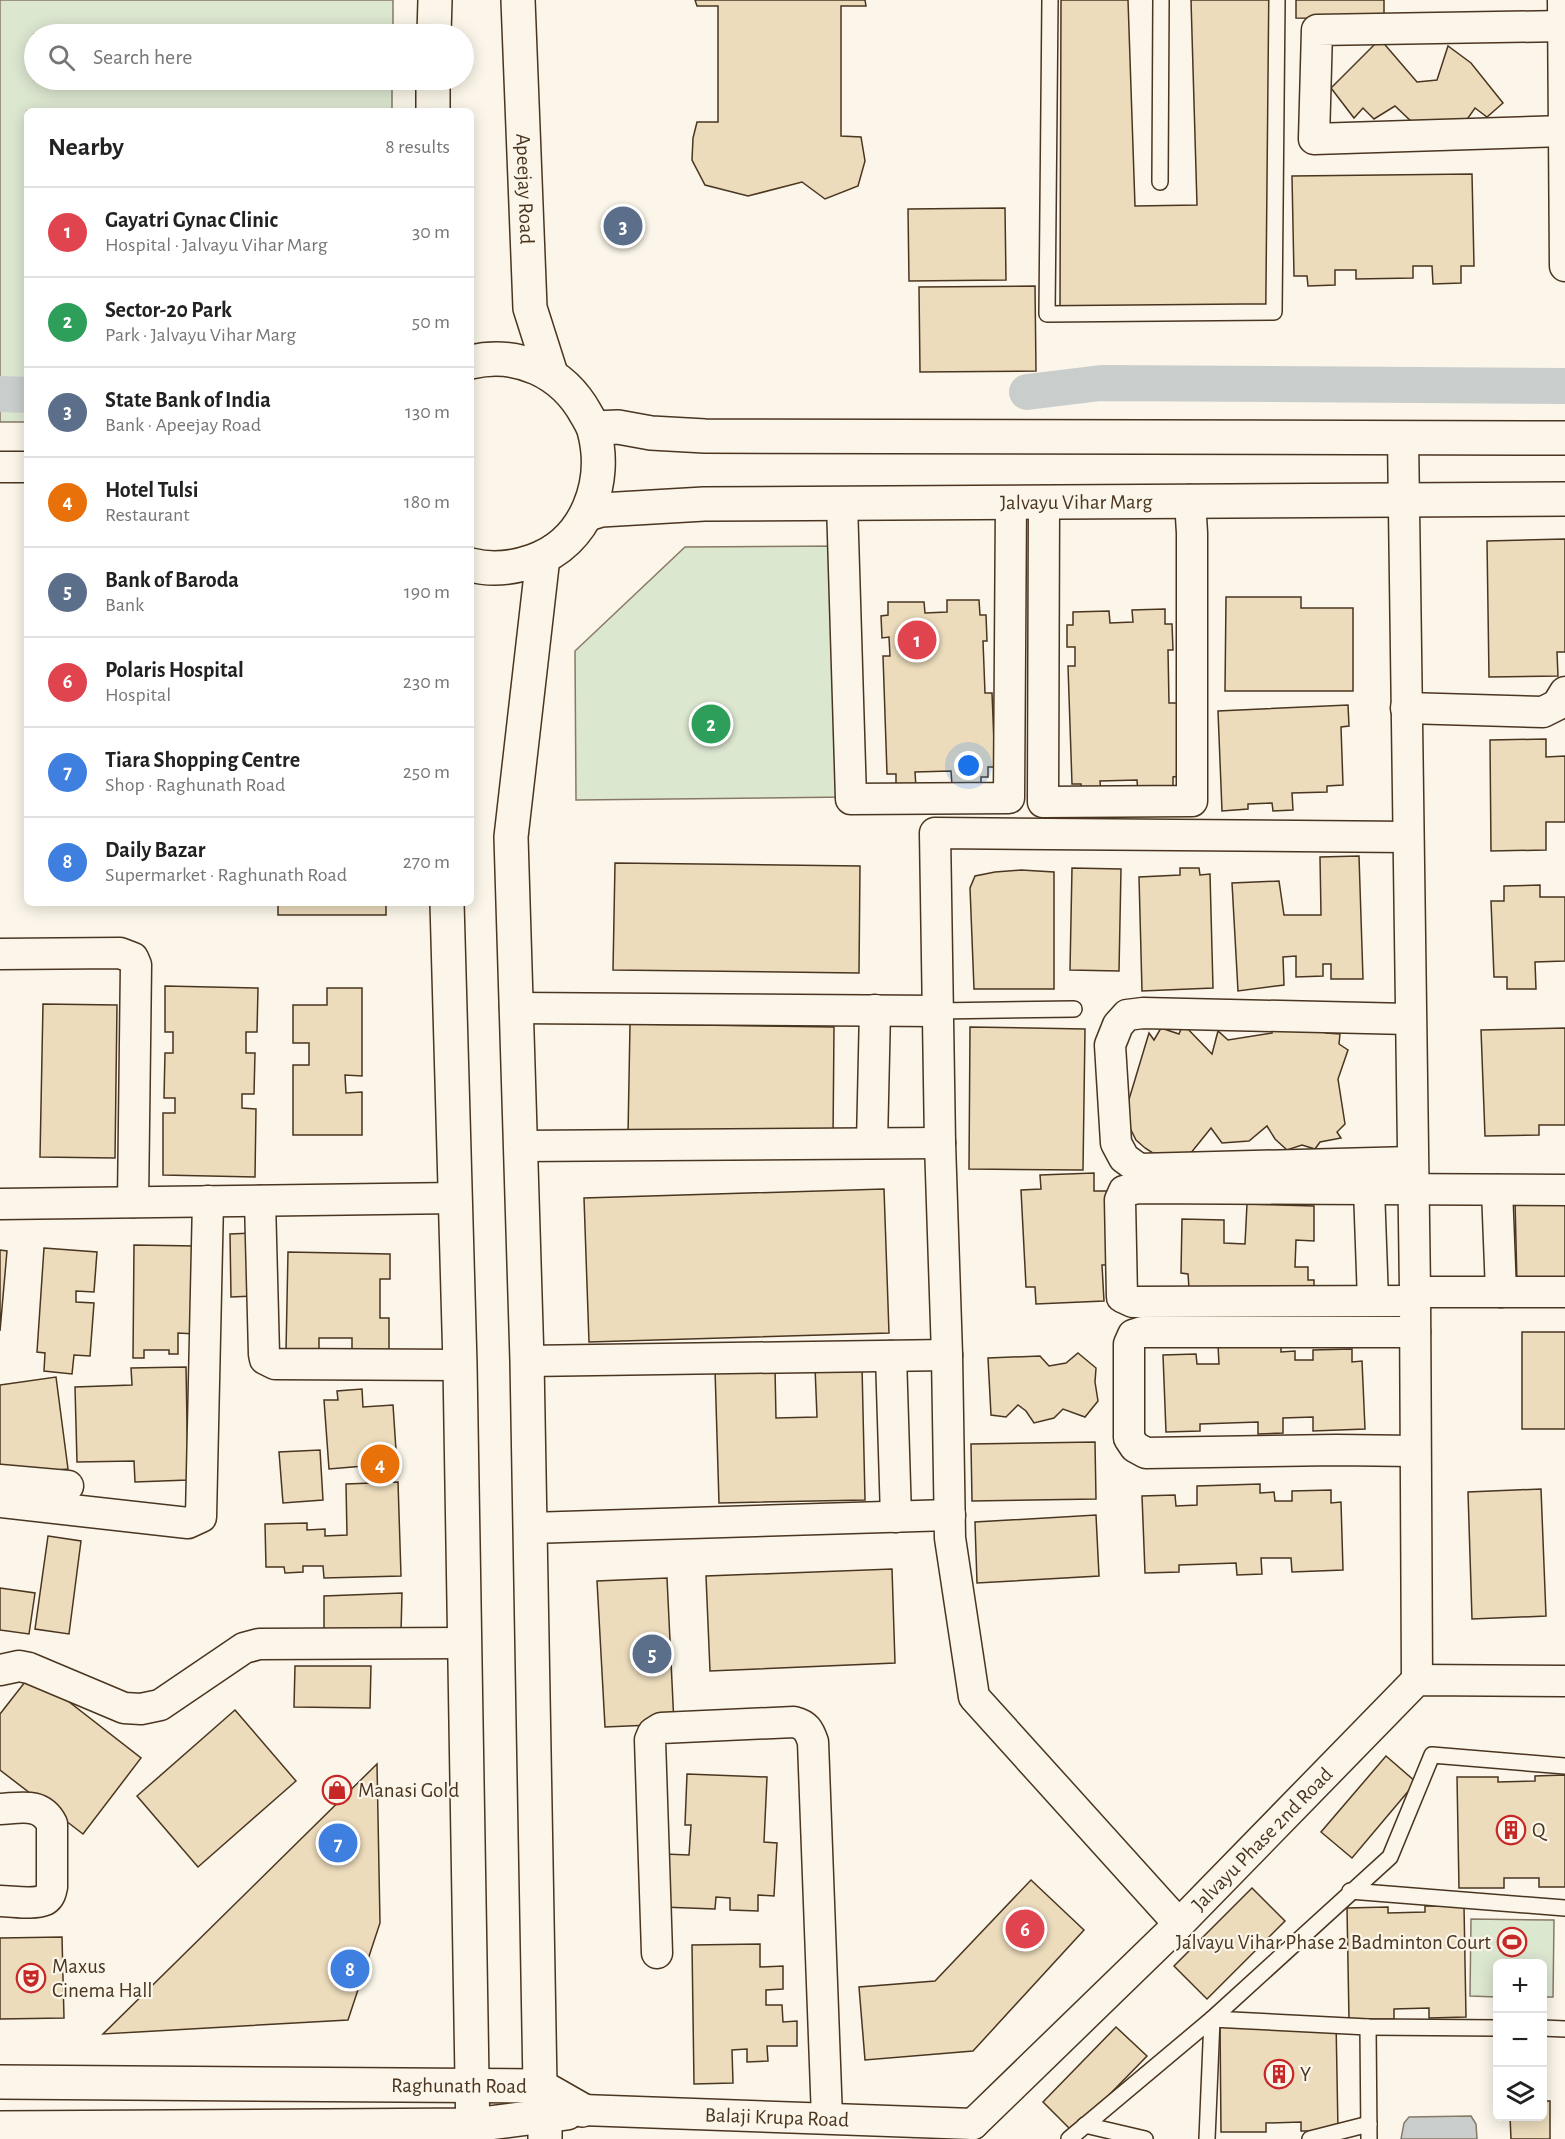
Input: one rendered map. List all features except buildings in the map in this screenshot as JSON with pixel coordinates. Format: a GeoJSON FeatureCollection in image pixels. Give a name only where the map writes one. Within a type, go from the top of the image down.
{"type":"FeatureCollection","features":[{"type":"Feature","properties":{"kind":"main road"},"geometry":{"type":"LineString","coordinates":[[434,24],[435,0]]}},
{"type":"Feature","properties":{"kind":"main road","name":"Apeejay Road"},"geometry":{"type":"LineString","coordinates":[[518,0],[530,308],[551,374]]}},
{"type":"Feature","properties":{"kind":"main road"},"geometry":{"type":"LineString","coordinates":[[433,90],[433,108]]}},
{"type":"Feature","properties":{"kind":"main road"},"geometry":{"type":"LineString","coordinates":[[474,361],[488,358],[520,361],[551,374],[577,397],[594,428],[599,457],[597,486],[588,514],[561,546],[543,557],[514,567],[483,568],[474,566]]}},
{"type":"Feature","properties":{"kind":"main road"},"geometry":{"type":"LineString","coordinates":[[594,428],[618,427],[651,433],[705,436],[1565,438]]}},
{"type":"Feature","properties":{"kind":"main road","name":"Jalvayu Vihar Marg"},"geometry":{"type":"LineString","coordinates":[[588,514],[601,510],[704,504],[1565,499]]}},
{"type":"Feature","properties":{"kind":"main road"},"geometry":{"type":"LineString","coordinates":[[543,557],[511,837],[527,1361],[544,2114]]}},
{"type":"Feature","properties":{"kind":"main road"},"geometry":{"type":"LineString","coordinates":[[447,906],[460,1365],[473,2132]]}},
{"type":"Feature","properties":{"kind":"main road","name":"Raghunath Road"},"geometry":{"type":"LineString","coordinates":[[0,2082],[472,2084],[544,2114]]}},
{"type":"Feature","properties":{"kind":"main road","name":"Raghunath Road"},"geometry":{"type":"LineString","coordinates":[[0,2128],[101,2133],[473,2132],[544,2114],[582,2110]]}},
{"type":"Feature","properties":{"kind":"street"},"geometry":{"type":"LineString","coordinates":[[1564,131],[1314,139],[1317,30],[1563,13],[1564,131],[1565,267]]}},
{"type":"Feature","properties":{"kind":"street"},"geometry":{"type":"LineString","coordinates":[[1403,437],[1418,1680],[1565,1682]]}},
{"type":"Feature","properties":{"kind":"street"},"geometry":{"type":"LineString","coordinates":[[0,467],[24,467]]}},
{"type":"Feature","properties":{"kind":"street"},"geometry":{"type":"LineString","coordinates":[[1044,501],[1043,802],[1192,801],[1190,500]]}},
{"type":"Feature","properties":{"kind":"street"},"geometry":{"type":"LineString","coordinates":[[842,503],[851,799],[1009,798],[1011,502]]}},
{"type":"Feature","properties":{"kind":"street"},"geometry":{"type":"LineString","coordinates":[[1406,708],[1544,712],[1557,705],[1565,692]]}},
{"type":"Feature","properties":{"kind":"street"},"geometry":{"type":"LineString","coordinates":[[1179,1924],[975,1697],[950,1538],[935,833],[1407,837]]}},
{"type":"Feature","properties":{"kind":"street"},"geometry":{"type":"LineString","coordinates":[[0,954],[120,953],[133,958],[136,965],[133,1202]]}},
{"type":"Feature","properties":{"kind":"street"},"geometry":{"type":"LineString","coordinates":[[515,1008],[937,1011]]}},
{"type":"Feature","properties":{"kind":"street"},"geometry":{"type":"LineString","coordinates":[[873,1143],[875,1010]]}},
{"type":"Feature","properties":{"kind":"street"},"geometry":{"type":"LineString","coordinates":[[1409,1019],[1143,1012],[1127,1015],[1118,1025],[1110,1045],[1116,1143],[1124,1158],[1139,1169],[1412,1175],[1497,1190],[1565,1190]]}},
{"type":"Feature","properties":{"kind":"street"},"geometry":{"type":"LineString","coordinates":[[520,1146],[940,1143]]}},
{"type":"Feature","properties":{"kind":"street"},"geometry":{"type":"LineString","coordinates":[[1412,1175],[1369,1189],[1138,1188],[1124,1191],[1120,1200],[1122,1297],[1133,1302],[1373,1301],[1501,1292],[1565,1292]]}},
{"type":"Feature","properties":{"kind":"street"},"geometry":{"type":"LineString","coordinates":[[1369,1189],[1373,1301]]}},
{"type":"Feature","properties":{"kind":"street"},"geometry":{"type":"LineString","coordinates":[[1497,1190],[1501,1292]]}},
{"type":"Feature","properties":{"kind":"street"},"geometry":{"type":"LineString","coordinates":[[0,1204],[456,1198]]}},
{"type":"Feature","properties":{"kind":"street"},"geometry":{"type":"LineString","coordinates":[[6,1492],[67,1492],[188,1523],[201,1517],[208,1201]]}},
{"type":"Feature","properties":{"kind":"street"},"geometry":{"type":"LineString","coordinates":[[260,1201],[264,1354],[268,1362],[275,1364],[460,1365]]}},
{"type":"Feature","properties":{"kind":"street"},"geometry":{"type":"LineString","coordinates":[[1415,1332],[1142,1332],[1133,1335],[1129,1344],[1129,1438],[1136,1448],[1146,1453],[1415,1451]]}},
{"type":"Feature","properties":{"kind":"street"},"geometry":{"type":"LineString","coordinates":[[527,1361],[947,1355]]}},
{"type":"Feature","properties":{"kind":"street"},"geometry":{"type":"LineString","coordinates":[[891,1356],[896,1517]]}},
{"type":"Feature","properties":{"kind":"street"},"geometry":{"type":"LineString","coordinates":[[530,1528],[950,1515]]}},
{"type":"Feature","properties":{"kind":"street"},"geometry":{"type":"LineString","coordinates":[[0,1670],[20,1666],[29,1668],[116,1704],[141,1709],[160,1705],[244,1648],[259,1644],[464,1642]]}},
{"type":"Feature","properties":{"kind":"street","name":"Jalvayu Phase 2nd Road"},"geometry":{"type":"LineString","coordinates":[[973,2131],[1418,1680]]}},
{"type":"Feature","properties":{"kind":"street"},"geometry":{"type":"LineString","coordinates":[[657,1953],[650,1740],[653,1732],[661,1728],[794,1722],[803,1724],[810,1732],[813,1742],[827,2118]]}},
{"type":"Feature","properties":{"kind":"street"},"geometry":{"type":"LineString","coordinates":[[0,1809],[40,1809],[48,1816],[52,1824],[52,1887],[49,1896],[35,1901],[0,1901]]}},
{"type":"Feature","properties":{"kind":"street","name":"Balaji Krupa Road"},"geometry":{"type":"LineString","coordinates":[[582,2110],[827,2118],[973,2131]]}},
{"type":"Feature","properties":{"kind":"lane"},"geometry":{"type":"LineString","coordinates":[[1050,0],[1047,314],[1274,312],[1277,0]]}},
{"type":"Feature","properties":{"kind":"lane"},"geometry":{"type":"LineString","coordinates":[[1160,182],[1161,0]]}},
{"type":"Feature","properties":{"kind":"lane"},"geometry":{"type":"LineString","coordinates":[[937,1011],[1074,1009]]}},
{"type":"Feature","properties":{"kind":"lane"},"geometry":{"type":"LineString","coordinates":[[1069,2139],[1212,2019],[1390,1857],[1432,1755],[1565,1766]]}},
{"type":"Feature","properties":{"kind":"lane"},"geometry":{"type":"LineString","coordinates":[[1350,1891],[1565,1908]]}},
{"type":"Feature","properties":{"kind":"lane"},"geometry":{"type":"LineString","coordinates":[[1212,2019],[1368,2027],[1493,2028]]}},
{"type":"Feature","properties":{"kind":"lane"},"geometry":{"type":"LineString","coordinates":[[1207,2139],[1212,2019]]}},
{"type":"Feature","properties":{"kind":"lane"},"geometry":{"type":"LineString","coordinates":[[1310,2139],[1369,2132],[1368,2027]]}},
{"type":"Feature","properties":{"kind":"lane"},"geometry":{"type":"LineString","coordinates":[[1547,2028],[1565,2029]]}},
{"type":"Feature","properties":{"kind":"lane"},"geometry":{"type":"LineString","coordinates":[[1085,2125],[1145,2139]]}},
{"type":"Feature","properties":{"kind":"green space"},"geometry":{"type":"Polygon","coordinates":[[[0,0],[393,0],[393,24],[24,24],[24,90],[392,90],[392,108],[24,108],[24,422],[0,422],[0,0]]]}},
{"type":"Feature","properties":{"kind":"green space"},"geometry":{"type":"Polygon","coordinates":[[[845,546],[848,797],[576,800],[575,651],[685,547],[845,546]]]}},
{"type":"Feature","properties":{"kind":"green space","name":"Jalvayu Vihar Phase 2 Badminton Court"},"geometry":{"type":"Polygon","coordinates":[[[1471,1919],[1554,1920],[1553,1997],[1547,1997],[1547,1959],[1493,1959],[1493,1997],[1470,1996],[1471,1919]]]}},
{"type":"Feature","properties":{"kind":"shaded area"},"geometry":{"type":"Polygon","coordinates":[[[1471,2116],[1476,2124],[1477,2139],[1401,2139],[1404,2123],[1409,2117],[1471,2116]]]}},
{"type":"Feature","properties":{"kind":"waterway"},"geometry":{"type":"LineString","coordinates":[[1027,392],[1101,383],[1565,386]]}},
{"type":"Feature","properties":{"kind":"waterway"},"geometry":{"type":"LineString","coordinates":[[0,394],[24,395]]}},
{"type":"Feature","properties":{"kind":"place","name":"State Bank of India"},"geometry":{"type":"Point","coordinates":[623,226]}},
{"type":"Feature","properties":{"kind":"place","name":"Gayatri Gynac Clinic"},"geometry":{"type":"Point","coordinates":[917,640]}},
{"type":"Feature","properties":{"kind":"place","name":"Sector-20 Park"},"geometry":{"type":"Point","coordinates":[711,724]}},
{"type":"Feature","properties":{"kind":"place","name":"Hotel Tulsi"},"geometry":{"type":"Point","coordinates":[380,1464]}},
{"type":"Feature","properties":{"kind":"place","name":"Bank of Baroda"},"geometry":{"type":"Point","coordinates":[652,1654]}},
{"type":"Feature","properties":{"kind":"place","name":"Manasi Gold"},"geometry":{"type":"Point","coordinates":[337,1790]}},
{"type":"Feature","properties":{"kind":"place","name":"Q"},"geometry":{"type":"Point","coordinates":[1511,1830]}},
{"type":"Feature","properties":{"kind":"place","name":"Tiara Shopping Centre"},"geometry":{"type":"Point","coordinates":[338,1843]}},
{"type":"Feature","properties":{"kind":"place","name":"Polaris Hospital"},"geometry":{"type":"Point","coordinates":[1025,1929]}},
{"type":"Feature","properties":{"kind":"place","name":"Jalvayu Vihar Phase 2 Badminton Court"},"geometry":{"type":"Point","coordinates":[1512,1942]}},
{"type":"Feature","properties":{"kind":"place","name":"Daily Bazar"},"geometry":{"type":"Point","coordinates":[350,1969]}},
{"type":"Feature","properties":{"kind":"place","name":"Maxus Cinema Hall"},"geometry":{"type":"Point","coordinates":[31,1978]}},
{"type":"Feature","properties":{"kind":"place","name":"Y"},"geometry":{"type":"Point","coordinates":[1279,2074]}}]}
